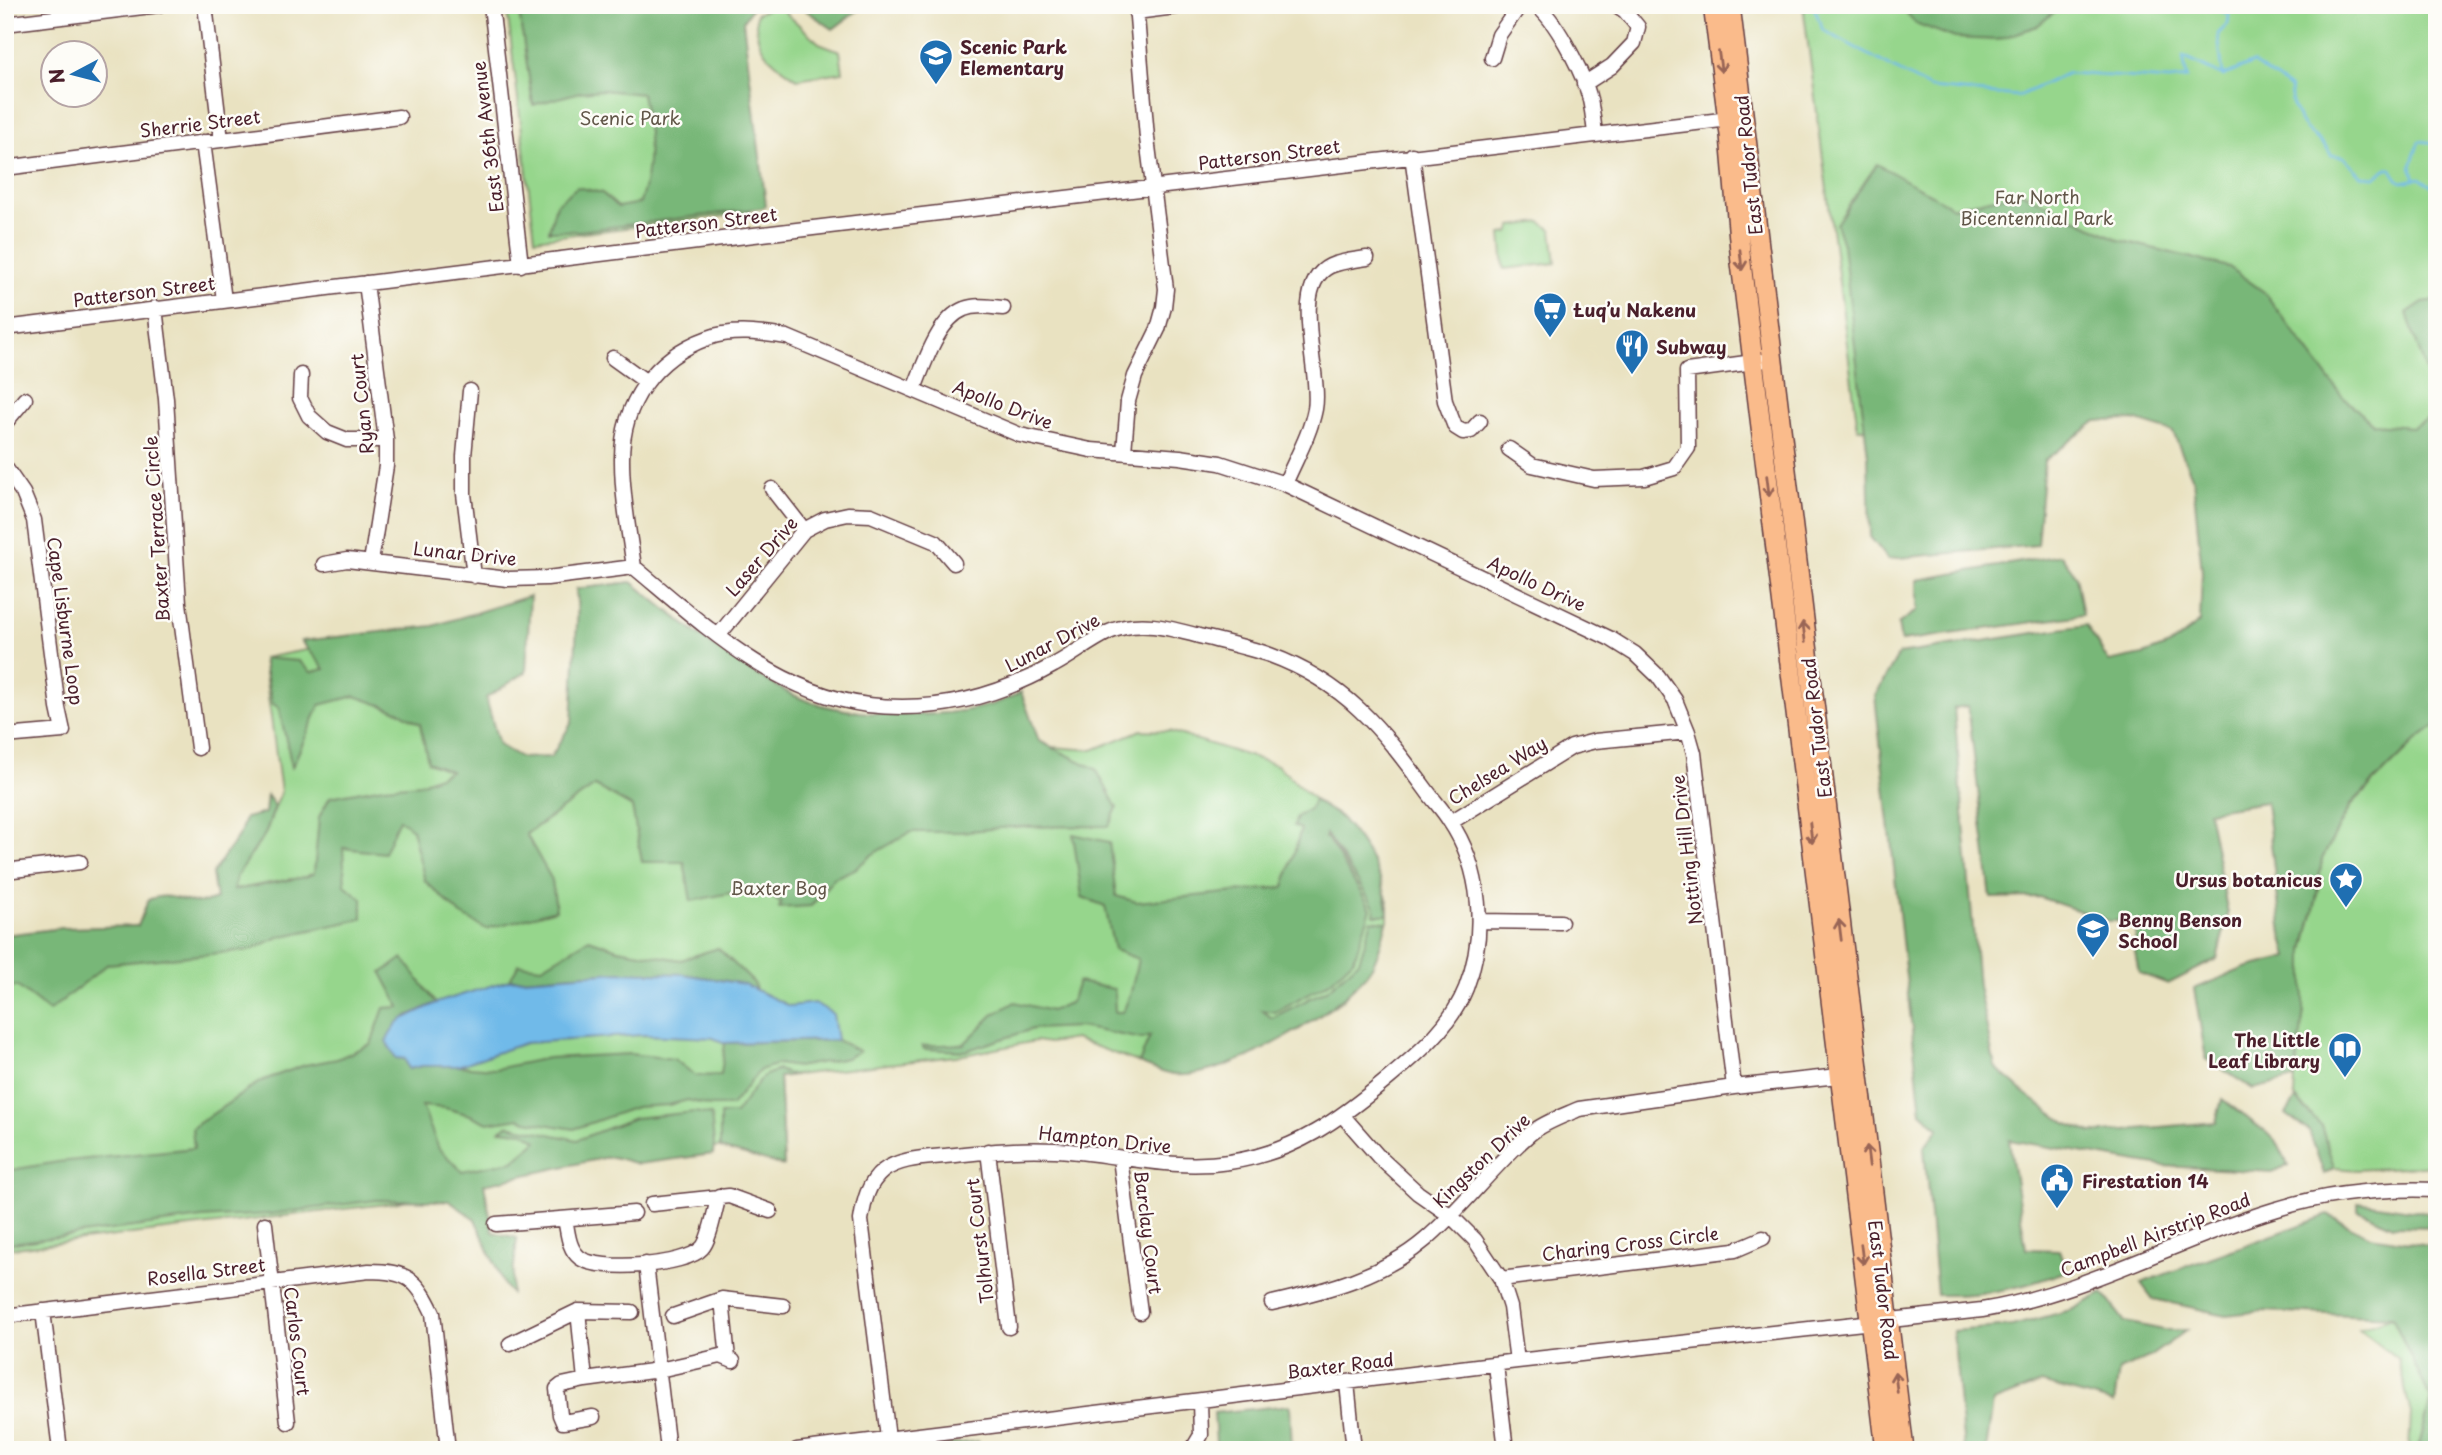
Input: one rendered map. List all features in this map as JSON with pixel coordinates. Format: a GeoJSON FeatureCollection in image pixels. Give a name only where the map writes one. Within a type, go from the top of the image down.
{"type":"FeatureCollection","features":[{"type":"Feature","properties":{"kind":"main road","name":"East Tudor Road"},"geometry":{"type":"LineString","coordinates":[[1713,5],[1736,118]]}},
{"type":"Feature","properties":{"kind":"main road","name":"East Tudor Road"},"geometry":{"type":"LineString","coordinates":[[1730,5],[1741,263],[1762,361],[1879,1322],[1886,1450]]}},
{"type":"Feature","properties":{"kind":"main road","name":"East Tudor Road"},"geometry":{"type":"LineString","coordinates":[[1879,1322],[1904,1450]]}},
{"type":"Feature","properties":{"kind":"street"},"geometry":{"type":"LineString","coordinates":[[5,24],[159,5]]}},
{"type":"Feature","properties":{"kind":"street"},"geometry":{"type":"LineString","coordinates":[[205,5],[221,140]]}},
{"type":"Feature","properties":{"kind":"street","name":"East 36th Avenue"},"geometry":{"type":"LineString","coordinates":[[491,5],[521,265]]}},
{"type":"Feature","properties":{"kind":"street"},"geometry":{"type":"LineString","coordinates":[[1124,452],[1128,401],[1135,376],[1149,350],[1164,307],[1166,289],[1136,9],[1190,5]]}},
{"type":"Feature","properties":{"kind":"street"},"geometry":{"type":"LineString","coordinates":[[1492,58],[1499,35],[1520,5]]}},
{"type":"Feature","properties":{"kind":"street"},"geometry":{"type":"LineString","coordinates":[[1536,5],[1554,24],[1584,84],[1595,133]]}},
{"type":"Feature","properties":{"kind":"street"},"geometry":{"type":"LineString","coordinates":[[1584,84],[1612,66],[1634,43],[1638,27],[1625,11],[1616,5]]}},
{"type":"Feature","properties":{"kind":"street","name":"Sherrie Street"},"geometry":{"type":"LineString","coordinates":[[5,168],[399,117]]}},
{"type":"Feature","properties":{"kind":"street","name":"Patterson Street"},"geometry":{"type":"LineString","coordinates":[[5,328],[1412,155],[1736,118]]}},
{"type":"Feature","properties":{"kind":"street"},"geometry":{"type":"LineString","coordinates":[[203,142],[224,300]]}},
{"type":"Feature","properties":{"kind":"street"},"geometry":{"type":"LineString","coordinates":[[1412,155],[1445,401],[1455,427],[1463,432],[1471,431],[1480,421]]}},
{"type":"Feature","properties":{"kind":"street"},"geometry":{"type":"LineString","coordinates":[[1285,484],[1315,408],[1316,391],[1308,324],[1309,299],[1319,274],[1330,266],[1367,258]]}},
{"type":"Feature","properties":{"kind":"street","name":"Ryan Court"},"geometry":{"type":"LineString","coordinates":[[366,283],[386,440],[386,466],[371,562]]}},
{"type":"Feature","properties":{"kind":"street"},"geometry":{"type":"LineString","coordinates":[[914,389],[939,333],[952,316],[963,309],[979,306],[1003,307]]}},
{"type":"Feature","properties":{"kind":"street","name":"Baxter Terrace Circle"},"geometry":{"type":"LineString","coordinates":[[155,308],[166,399],[179,603],[198,748]]}},
{"type":"Feature","properties":{"kind":"street","name":"Apollo Drive"},"geometry":{"type":"LineString","coordinates":[[634,567],[622,460],[624,436],[645,381],[665,361],[709,337],[732,333],[762,333],[787,337],[1020,435],[1055,444],[1220,463],[1285,484],[1611,639]]}},
{"type":"Feature","properties":{"kind":"street"},"geometry":{"type":"LineString","coordinates":[[612,358],[645,381]]}},
{"type":"Feature","properties":{"kind":"street"},"geometry":{"type":"LineString","coordinates":[[1509,450],[1532,465],[1594,479],[1644,477],[1674,468],[1688,448],[1687,371],[1762,361]]}},
{"type":"Feature","properties":{"kind":"street"},"geometry":{"type":"LineString","coordinates":[[300,375],[300,398],[309,416],[327,432],[347,440],[386,440]]}},
{"type":"Feature","properties":{"kind":"street"},"geometry":{"type":"LineString","coordinates":[[470,391],[464,456],[464,494],[474,576]]}},
{"type":"Feature","properties":{"kind":"street"},"geometry":{"type":"LineString","coordinates":[[5,423],[25,400]]}},
{"type":"Feature","properties":{"kind":"street","name":"Cape Lisburne Loop"},"geometry":{"type":"LineString","coordinates":[[5,467],[23,492],[34,520],[63,731],[5,736]]}},
{"type":"Feature","properties":{"kind":"street"},"geometry":{"type":"LineString","coordinates":[[772,489],[804,530]]}},
{"type":"Feature","properties":{"kind":"street","name":"Laser Drive"},"geometry":{"type":"LineString","coordinates":[[718,636],[804,530],[825,519],[848,514],[871,515],[936,542],[954,563]]}},
{"type":"Feature","properties":{"kind":"street","name":"Lunar Drive"},"geometry":{"type":"LineString","coordinates":[[324,564],[347,559],[508,579],[547,578],[634,567],[752,662],[788,682],[863,704],[901,708],[938,705],[979,697],[1033,677],[1112,630],[1138,625],[1161,626],[1265,653],[1305,670],[1338,690],[1382,731],[1451,822],[1468,856],[1476,886],[1479,921]]}},
{"type":"Feature","properties":{"kind":"street","name":"Notting Hill Drive"},"geometry":{"type":"LineString","coordinates":[[1611,639],[1635,654],[1658,676],[1675,700],[1694,753],[1734,1087]]}},
{"type":"Feature","properties":{"kind":"street","name":"Chelsea Way"},"geometry":{"type":"LineString","coordinates":[[1451,822],[1572,747],[1595,741],[1688,732]]}},
{"type":"Feature","properties":{"kind":"street"},"geometry":{"type":"LineString","coordinates":[[5,871],[80,862]]}},
{"type":"Feature","properties":{"kind":"street"},"geometry":{"type":"LineString","coordinates":[[1479,921],[1560,922]]}},
{"type":"Feature","properties":{"kind":"street","name":"Hampton Drive"},"geometry":{"type":"LineString","coordinates":[[888,1438],[861,1220],[870,1185],[879,1174],[907,1160],[988,1151],[1056,1150],[1169,1165],[1203,1166],[1235,1162],[1270,1153],[1307,1138],[1343,1116],[1418,1054],[1444,1026],[1466,989],[1477,949],[1479,921]]}},
{"type":"Feature","properties":{"kind":"street","name":"Kingston Drive"},"geometry":{"type":"LineString","coordinates":[[1272,1303],[1359,1278],[1394,1261],[1423,1242],[1532,1133],[1579,1109],[1734,1087],[1849,1075]]}},
{"type":"Feature","properties":{"kind":"street"},"geometry":{"type":"LineString","coordinates":[[1343,1116],[1378,1156],[1418,1192],[1451,1216],[1475,1240],[1501,1279],[1510,1307],[1517,1361]]}},
{"type":"Feature","properties":{"kind":"street","name":"Tolhurst Court"},"geometry":{"type":"LineString","coordinates":[[988,1151],[1009,1327]]}},
{"type":"Feature","properties":{"kind":"street","name":"Barclay Court"},"geometry":{"type":"LineString","coordinates":[[1120,1158],[1140,1312]]}},
{"type":"Feature","properties":{"kind":"street","name":"Campbell Airstrip Road"},"geometry":{"type":"LineString","coordinates":[[1879,1322],[1982,1310],[2041,1298],[2261,1214],[2314,1199],[2377,1190],[2437,1190]]}},
{"type":"Feature","properties":{"kind":"street"},"geometry":{"type":"LineString","coordinates":[[565,1219],[573,1252],[583,1261],[599,1264],[646,1264],[678,1260],[704,1247],[719,1196]]}},
{"type":"Feature","properties":{"kind":"street"},"geometry":{"type":"LineString","coordinates":[[652,1204],[729,1196],[770,1211]]}},
{"type":"Feature","properties":{"kind":"street"},"geometry":{"type":"LineString","coordinates":[[496,1224],[634,1213]]}},
{"type":"Feature","properties":{"kind":"street","name":"Carlos Court"},"geometry":{"type":"LineString","coordinates":[[265,1224],[288,1422]]}},
{"type":"Feature","properties":{"kind":"street","name":"Charing Cross Circle"},"geometry":{"type":"LineString","coordinates":[[1501,1279],[1735,1250],[1763,1238]]}},
{"type":"Feature","properties":{"kind":"street"},"geometry":{"type":"LineString","coordinates":[[646,1264],[668,1450]]}},
{"type":"Feature","properties":{"kind":"street","name":"Rosella Street"},"geometry":{"type":"LineString","coordinates":[[5,1316],[369,1270],[391,1271],[411,1279],[424,1293],[433,1313],[448,1450]]}},
{"type":"Feature","properties":{"kind":"street"},"geometry":{"type":"LineString","coordinates":[[593,1417],[563,1422],[557,1389],[562,1385],[585,1380],[659,1370],[721,1356],[730,1360],[722,1299]]}},
{"type":"Feature","properties":{"kind":"street"},"geometry":{"type":"LineString","coordinates":[[673,1316],[722,1299],[783,1306]]}},
{"type":"Feature","properties":{"kind":"street"},"geometry":{"type":"LineString","coordinates":[[43,1311],[60,1450]]}},
{"type":"Feature","properties":{"kind":"street"},"geometry":{"type":"LineString","coordinates":[[578,1311],[585,1380]]}},
{"type":"Feature","properties":{"kind":"street"},"geometry":{"type":"LineString","coordinates":[[510,1345],[578,1311],[632,1312]]}},
{"type":"Feature","properties":{"kind":"street","name":"Baxter Road"},"geometry":{"type":"LineString","coordinates":[[797,1450],[1517,1361],[1879,1322]]}},
{"type":"Feature","properties":{"kind":"street"},"geometry":{"type":"LineString","coordinates":[[1496,1365],[1506,1450]]}},
{"type":"Feature","properties":{"kind":"street"},"geometry":{"type":"LineString","coordinates":[[1347,1384],[1354,1450]]}},
{"type":"Feature","properties":{"kind":"street"},"geometry":{"type":"LineString","coordinates":[[1192,1450],[1201,1435],[1200,1402]]}},
{"type":"Feature","properties":{"kind":"green space","name":"Scenic Park"},"geometry":{"type":"Polygon","coordinates":[[[518,5],[544,5],[546,14],[600,5],[754,5],[743,21],[766,205],[763,208],[579,231],[549,231],[556,204],[577,187],[602,193],[618,207],[640,203],[648,162],[647,122],[642,94],[602,90],[580,92],[533,105],[518,5]]]}},
{"type":"Feature","properties":{"kind":"green space","name":"Scenic Park"},"geometry":{"type":"Polygon","coordinates":[[[538,5],[726,5],[750,213],[535,239],[507,9],[538,5]]]}},
{"type":"Feature","properties":{"kind":"green space"},"geometry":{"type":"Polygon","coordinates":[[[777,5],[819,43],[840,51],[843,72],[797,79],[771,59],[758,37],[756,14],[777,5]]]}},
{"type":"Feature","properties":{"kind":"green space"},"geometry":{"type":"Polygon","coordinates":[[[798,5],[865,5],[833,29],[798,5]]]}},
{"type":"Feature","properties":{"kind":"green space","name":"Far North Bicentennial Park"},"geometry":{"type":"Polygon","coordinates":[[[1803,5],[2437,5],[2437,615],[2195,391],[1858,429],[1803,5]]]}},
{"type":"Feature","properties":{"kind":"green space"},"geometry":{"type":"Polygon","coordinates":[[[1900,5],[2063,5],[2037,26],[1997,40],[1955,38],[1915,23],[1900,5]]]}},
{"type":"Feature","properties":{"kind":"green space"},"geometry":{"type":"Polygon","coordinates":[[[1877,164],[1953,207],[2022,192],[2119,240],[2229,267],[2264,292],[2342,396],[2373,424],[2412,427],[2430,417],[2434,396],[2407,313],[2423,302],[2437,300],[2437,725],[2417,740],[2351,804],[2322,859],[2316,901],[2304,950],[2304,1010],[2295,1079],[2253,1089],[2206,1059],[2194,989],[2245,968],[2288,957],[2282,934],[2266,802],[2208,811],[2228,914],[2217,959],[2168,984],[2139,973],[2134,948],[2138,921],[2109,921],[2039,897],[1991,898],[1968,706],[1954,708],[1978,986],[1995,1067],[2032,1099],[2066,1123],[2092,1133],[2216,1122],[2222,1099],[2276,1140],[2288,1165],[2273,1172],[2162,1166],[2009,1140],[2026,1249],[2059,1250],[2067,1271],[2019,1286],[1972,1294],[1937,1295],[1924,1148],[1939,1128],[1921,1112],[1875,696],[1899,654],[2086,625],[2109,662],[2143,655],[2172,644],[2200,622],[2202,572],[2193,479],[2173,432],[2134,420],[2096,421],[2044,461],[2037,545],[1888,559],[1870,537],[1868,456],[1843,245],[1836,224],[1877,164]]]}},
{"type":"Feature","properties":{"kind":"green space"},"geometry":{"type":"Polygon","coordinates":[[[1541,222],[1552,230],[1556,263],[1504,269],[1501,234],[1509,233],[1512,226],[1541,222]]]}},
{"type":"Feature","properties":{"kind":"green space"},"geometry":{"type":"Polygon","coordinates":[[[2061,555],[2076,576],[2083,615],[1901,641],[1898,624],[1917,610],[1917,580],[2061,555]]]}},
{"type":"Feature","properties":{"kind":"green space","name":"Baxter Bog"},"geometry":{"type":"Polygon","coordinates":[[[632,582],[750,671],[793,695],[825,706],[882,714],[935,714],[980,708],[1021,692],[1038,741],[1052,747],[1093,750],[1141,730],[1169,731],[1277,765],[1320,805],[1339,816],[1376,870],[1388,901],[1388,920],[1372,966],[1341,1001],[1300,1029],[1249,1057],[1191,1073],[1173,1075],[1075,1039],[1049,1043],[1036,1041],[964,1055],[779,1077],[784,1166],[724,1147],[603,1158],[484,1176],[462,1186],[394,1203],[5,1249],[5,938],[156,924],[292,879],[233,890],[236,877],[265,834],[281,792],[263,658],[327,646],[463,632],[505,839],[530,841],[526,834],[590,789],[576,589],[632,582]]]}},
{"type":"Feature","properties":{"kind":"green space"},"geometry":{"type":"Polygon","coordinates":[[[632,582],[750,671],[793,695],[825,706],[882,714],[935,714],[980,708],[1021,692],[1039,741],[1096,769],[1117,808],[1109,826],[911,832],[873,854],[855,869],[834,878],[811,906],[779,908],[781,902],[755,888],[691,901],[684,862],[642,862],[632,807],[595,786],[526,834],[552,880],[556,910],[486,929],[460,914],[425,881],[412,829],[399,819],[384,853],[343,848],[345,885],[362,899],[362,919],[279,937],[251,950],[108,964],[49,1011],[17,986],[5,988],[5,935],[62,928],[138,926],[148,900],[166,896],[197,903],[216,899],[212,874],[240,833],[245,818],[265,813],[267,795],[275,806],[265,834],[236,877],[234,890],[314,873],[319,817],[330,797],[383,787],[420,784],[450,771],[428,762],[420,724],[398,711],[355,696],[320,705],[292,767],[279,708],[272,703],[263,658],[299,661],[311,672],[325,669],[301,641],[433,626],[530,596],[526,672],[486,698],[499,745],[522,758],[551,757],[572,722],[578,603],[576,589],[632,582]]]}},
{"type":"Feature","properties":{"kind":"green space"},"geometry":{"type":"Polygon","coordinates":[[[2437,725],[2437,1165],[2357,1170],[2334,1168],[2321,1126],[2294,1096],[2304,1010],[2304,950],[2316,901],[2322,859],[2351,805],[2417,740],[2437,725]]]}},
{"type":"Feature","properties":{"kind":"green space"},"geometry":{"type":"Polygon","coordinates":[[[1314,800],[1341,818],[1366,850],[1379,876],[1388,915],[1374,915],[1375,908],[1326,834],[1325,838],[1371,909],[1354,959],[1330,982],[1275,1012],[1262,1010],[1272,1018],[1328,989],[1359,961],[1372,920],[1387,922],[1371,968],[1356,985],[1335,1004],[1282,1040],[1223,1066],[1196,1074],[1174,1075],[1139,1063],[1150,1036],[1142,1039],[1079,1027],[1033,1029],[965,1051],[924,1049],[922,1046],[964,1044],[993,1015],[1015,1002],[1051,1011],[1071,1002],[1078,982],[1114,989],[1115,1012],[1123,1012],[1131,992],[1138,959],[1114,950],[1105,906],[1082,897],[1073,834],[1109,842],[1116,896],[1137,902],[1284,887],[1301,829],[1294,826],[1297,817],[1310,808],[1314,800]]]}},
{"type":"Feature","properties":{"kind":"green space"},"geometry":{"type":"Polygon","coordinates":[[[589,939],[618,949],[681,960],[718,948],[754,983],[756,990],[727,981],[659,973],[609,973],[509,980],[519,964],[542,967],[589,939]]]}},
{"type":"Feature","properties":{"kind":"green space"},"geometry":{"type":"Polygon","coordinates":[[[403,958],[436,1003],[406,1017],[405,1059],[409,1069],[422,1066],[458,1066],[495,1069],[548,1058],[630,1054],[674,1059],[696,1076],[721,1075],[725,1043],[837,1040],[859,1051],[847,1058],[797,1067],[778,1064],[760,1070],[731,1106],[710,1106],[688,1100],[669,1105],[636,1107],[574,1129],[520,1118],[488,1123],[445,1108],[422,1106],[439,1149],[462,1171],[513,1161],[537,1141],[524,1132],[500,1130],[508,1125],[577,1140],[634,1118],[695,1112],[711,1115],[713,1154],[638,1164],[613,1157],[603,1158],[484,1184],[493,1232],[517,1238],[511,1294],[504,1285],[475,1219],[449,1201],[377,1200],[270,1214],[202,1218],[5,1244],[5,1171],[58,1162],[194,1148],[192,1128],[261,1081],[305,1065],[337,1059],[371,1044],[384,1008],[400,1007],[382,973],[403,958]]]}},
{"type":"Feature","properties":{"kind":"green space"},"geometry":{"type":"Polygon","coordinates":[[[778,1070],[791,1075],[779,1077],[784,1166],[720,1148],[720,1114],[735,1114],[763,1076],[778,1070]]]}},
{"type":"Feature","properties":{"kind":"green space"},"geometry":{"type":"Polygon","coordinates":[[[2296,1099],[2321,1126],[2334,1168],[2324,1174],[2309,1131],[2286,1114],[2296,1099]]]}},
{"type":"Feature","properties":{"kind":"green space"},"geometry":{"type":"Polygon","coordinates":[[[2358,1202],[2430,1213],[2437,1210],[2437,1227],[2393,1226],[2358,1210],[2358,1202]]]}},
{"type":"Feature","properties":{"kind":"green space"},"geometry":{"type":"Polygon","coordinates":[[[2328,1215],[2370,1236],[2437,1246],[2437,1450],[2418,1450],[2431,1399],[2392,1317],[2263,1311],[2226,1315],[2153,1299],[2141,1283],[2328,1215]]]}},
{"type":"Feature","properties":{"kind":"green space"},"geometry":{"type":"Polygon","coordinates":[[[2103,1293],[2125,1322],[2164,1330],[2187,1330],[2149,1357],[2119,1370],[2114,1403],[2041,1383],[1993,1402],[1986,1450],[1964,1450],[1953,1331],[2012,1326],[2074,1309],[2103,1293]]]}},
{"type":"Feature","properties":{"kind":"green space"},"geometry":{"type":"Polygon","coordinates":[[[2392,1317],[2431,1399],[2418,1450],[2409,1450],[2411,1414],[2398,1359],[2359,1329],[2392,1317]]]}},
{"type":"Feature","properties":{"kind":"green space"},"geometry":{"type":"Polygon","coordinates":[[[1290,1405],[1292,1450],[1211,1450],[1216,1443],[1214,1413],[1290,1405]]]}},
{"type":"Feature","properties":{"kind":"green space"},"geometry":{"type":"Polygon","coordinates":[[[978,1441],[979,1450],[906,1450],[978,1441]]]}},
{"type":"Feature","properties":{"kind":"water"},"geometry":{"type":"Polygon","coordinates":[[[618,972],[683,974],[744,984],[789,1006],[815,1003],[833,1014],[837,1040],[725,1043],[713,1038],[643,1035],[525,1043],[458,1066],[422,1066],[409,1069],[405,1059],[396,1058],[386,1041],[397,1023],[405,1018],[436,1003],[509,980],[618,972]]]}},
{"type":"Feature","properties":{"kind":"waterway"},"geometry":{"type":"LineString","coordinates":[[1813,5],[1823,30],[1930,88],[2019,96],[2068,73],[2169,80],[2187,78],[2183,57],[2223,76]]}},
{"type":"Feature","properties":{"kind":"waterway"},"geometry":{"type":"LineString","coordinates":[[2220,5],[2220,10],[2229,15],[2228,24],[2218,34],[2223,76],[2253,63],[2290,88],[2299,119],[2306,130],[2325,145],[2331,155],[2344,157],[2362,176],[2375,177],[2387,168],[2392,169],[2402,182],[2420,178],[2437,190]]}},
{"type":"Feature","properties":{"kind":"waterway"},"geometry":{"type":"LineString","coordinates":[[2415,179],[2411,166],[2419,141],[2437,143]]}},
{"type":"Feature","properties":{"kind":"place","name":"Scenic Park Elementary"},"geometry":{"type":"Point","coordinates":[936,86]}},
{"type":"Feature","properties":{"kind":"place","name":"Łuq’u Nakenu"},"geometry":{"type":"Point","coordinates":[1550,339]}},
{"type":"Feature","properties":{"kind":"place","name":"Subway"},"geometry":{"type":"Point","coordinates":[1632,376]}},
{"type":"Feature","properties":{"kind":"place","name":"Ursus botanicus"},"geometry":{"type":"Point","coordinates":[2346,909]}},
{"type":"Feature","properties":{"kind":"place","name":"Benny Benson School"},"geometry":{"type":"Point","coordinates":[2093,959]}},
{"type":"Feature","properties":{"kind":"place","name":"The Little Leaf Library"},"geometry":{"type":"Point","coordinates":[2345,1079]}},
{"type":"Feature","properties":{"kind":"place","name":"Firestation 14"},"geometry":{"type":"Point","coordinates":[2057,1210]}}]}
